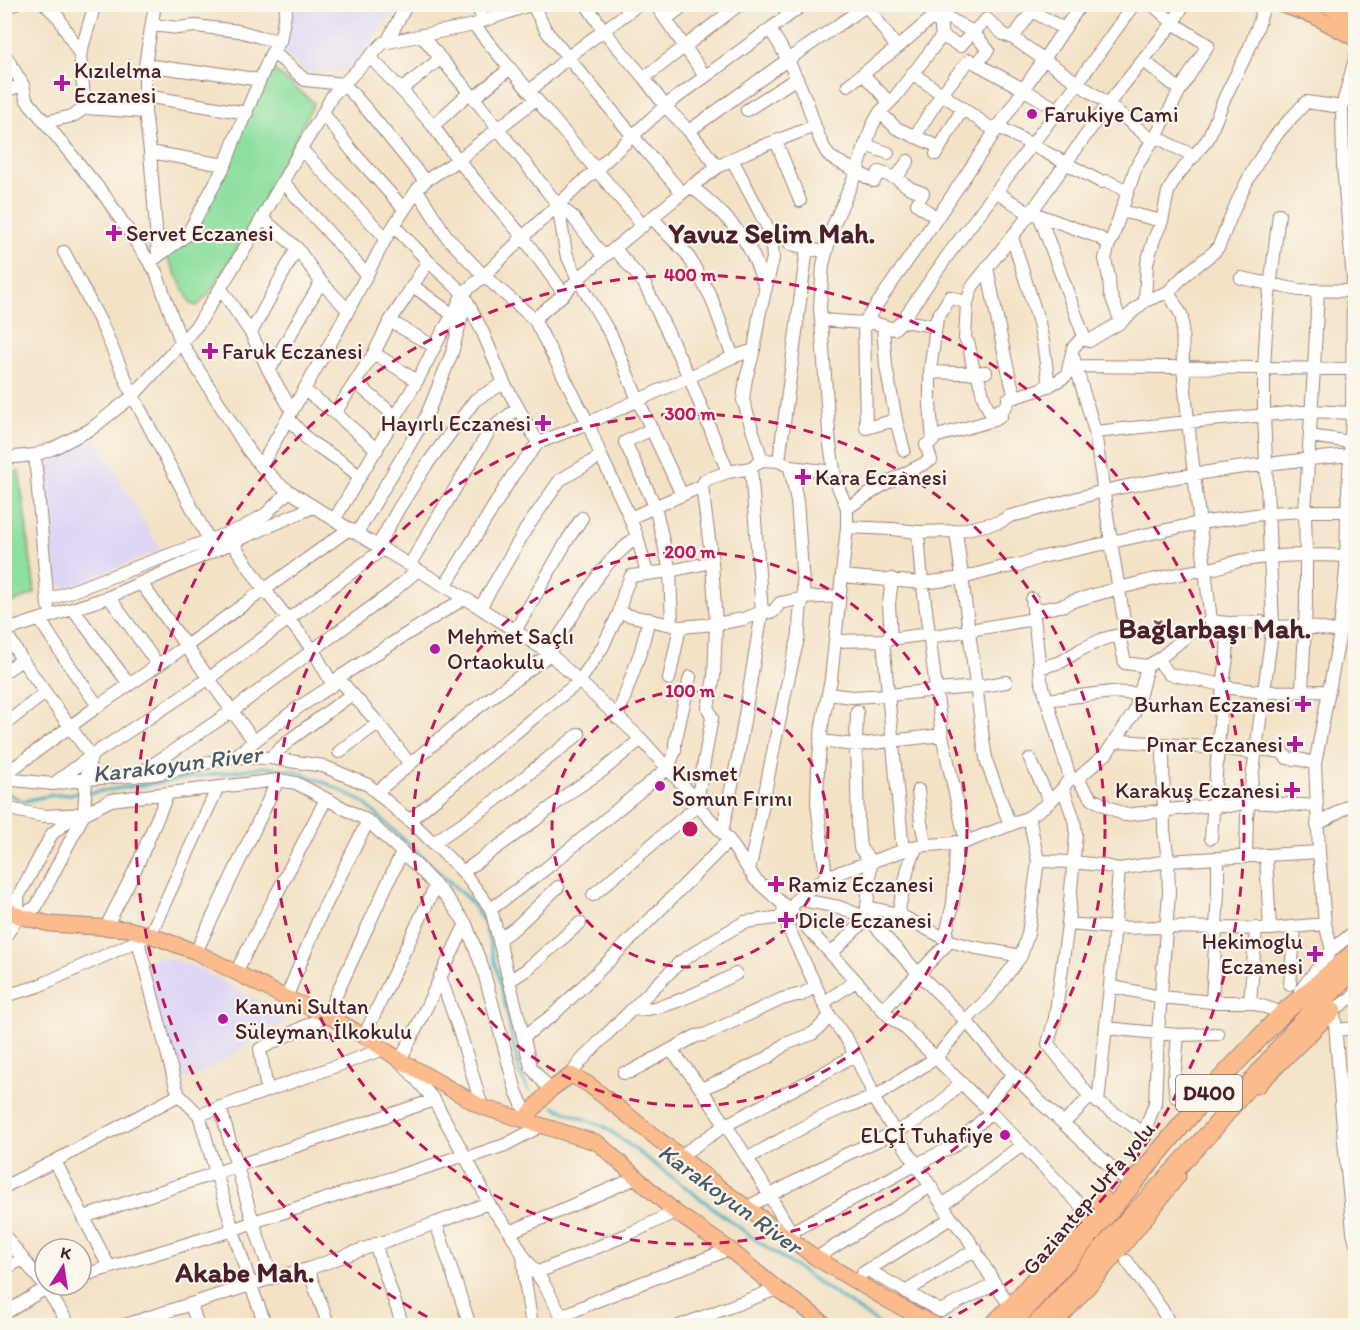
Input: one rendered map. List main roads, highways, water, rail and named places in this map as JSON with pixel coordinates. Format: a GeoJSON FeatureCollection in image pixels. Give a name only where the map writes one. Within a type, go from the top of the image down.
{"type":"FeatureCollection","features":[{"type":"Feature","properties":{"kind":"highway","name":"Gaziantep-Urfa yolu"},"geometry":{"type":"LineString","coordinates":[[1010,1326],[1217,1083],[1283,1013],[1356,951]]}},
{"type":"Feature","properties":{"kind":"highway","name":"Gaziantep-Urfa yolu"},"geometry":{"type":"LineString","coordinates":[[1035,1326],[1093,1259],[1213,1129],[1296,1029],[1356,967]]}},
{"type":"Feature","properties":{"kind":"highway"},"geometry":{"type":"LineString","coordinates":[[992,1326],[1122,1178],[1217,1083]]}},
{"type":"Feature","properties":{"kind":"main road"},"geometry":{"type":"LineString","coordinates":[[1279,4],[1314,16],[1356,39]]}},
{"type":"Feature","properties":{"kind":"main road"},"geometry":{"type":"LineString","coordinates":[[1325,4],[1356,23]]}},
{"type":"Feature","properties":{"kind":"main road"},"geometry":{"type":"LineString","coordinates":[[4,909],[19,916],[50,924],[128,930],[144,938],[196,952],[286,998],[327,1015],[482,1107],[525,1117],[541,1126],[598,1143],[675,1212],[729,1249],[827,1326]]}},
{"type":"Feature","properties":{"kind":"main road"},"geometry":{"type":"LineString","coordinates":[[1053,1326],[1140,1226],[1213,1129],[1334,1010]]}},
{"type":"Feature","properties":{"kind":"main road"},"geometry":{"type":"LineString","coordinates":[[525,1117],[550,1090],[571,1075],[588,1084],[746,1208],[793,1237],[816,1258],[937,1326]]}},
{"type":"Feature","properties":{"kind":"waterway","name":"Karakoyun River"},"geometry":{"type":"LineString","coordinates":[[88,793],[263,767],[296,771],[363,802],[468,899],[484,922],[500,981],[520,1075],[529,1091]]}},
{"type":"Feature","properties":{"kind":"waterway","name":"Karakoyun River"},"geometry":{"type":"LineString","coordinates":[[4,792],[24,801],[81,793]]}},
{"type":"Feature","properties":{"kind":"waterway","name":"Karakoyun River"},"geometry":{"type":"LineString","coordinates":[[554,1107],[605,1127],[756,1240],[882,1326]]}},
{"type":"Feature","properties":{"kind":"place","name":"Kızılelma Eczanesi"},"geometry":{"type":"Point","coordinates":[62,83]}},
{"type":"Feature","properties":{"kind":"place","name":"Farukiye Cami"},"geometry":{"type":"Point","coordinates":[1032,114]}},
{"type":"Feature","properties":{"kind":"place","name":"Servet Eczanesi"},"geometry":{"type":"Point","coordinates":[114,233]}},
{"type":"Feature","properties":{"kind":"place","name":"Faruk Eczanesi"},"geometry":{"type":"Point","coordinates":[210,351]}},
{"type":"Feature","properties":{"kind":"place","name":"Hayırlı Eczanesi"},"geometry":{"type":"Point","coordinates":[543,423]}},
{"type":"Feature","properties":{"kind":"place","name":"Kara Eczanesi"},"geometry":{"type":"Point","coordinates":[803,477]}},
{"type":"Feature","properties":{"kind":"place","name":"Mehmet Saçlı Ortaokulu"},"geometry":{"type":"Point","coordinates":[435,649]}},
{"type":"Feature","properties":{"kind":"place","name":"Burhan Eczanesi"},"geometry":{"type":"Point","coordinates":[1303,704]}},
{"type":"Feature","properties":{"kind":"place","name":"Pınar Eczanesi"},"geometry":{"type":"Point","coordinates":[1295,744]}},
{"type":"Feature","properties":{"kind":"place","name":"Kısmet Somun Fırını"},"geometry":{"type":"Point","coordinates":[660,786]}},
{"type":"Feature","properties":{"kind":"place","name":"Karakuş Eczanesi"},"geometry":{"type":"Point","coordinates":[1292,790]}},
{"type":"Feature","properties":{"kind":"place","name":"Ramiz Eczanesi"},"geometry":{"type":"Point","coordinates":[776,884]}},
{"type":"Feature","properties":{"kind":"place","name":"Dicle Eczanesi"},"geometry":{"type":"Point","coordinates":[786,920]}},
{"type":"Feature","properties":{"kind":"place","name":"Hekimoglu Eczanesi"},"geometry":{"type":"Point","coordinates":[1315,954]}},
{"type":"Feature","properties":{"kind":"place","name":"Kanuni Sultan Süleyman İlkokulu"},"geometry":{"type":"Point","coordinates":[223,1019]}},
{"type":"Feature","properties":{"kind":"place","name":"ELÇİ Tuhafiye"},"geometry":{"type":"Point","coordinates":[1005,1135]}},
{"type":"Feature","properties":{"kind":"district","name":"Yavuz Selim Mah."},"geometry":{"type":"Point","coordinates":[772,233]}},
{"type":"Feature","properties":{"kind":"district","name":"Bağlarbaşı Mah."},"geometry":{"type":"Point","coordinates":[1215,628]}},
{"type":"Feature","properties":{"kind":"district","name":"Akabe Mah."},"geometry":{"type":"Point","coordinates":[245,1272]}}]}
